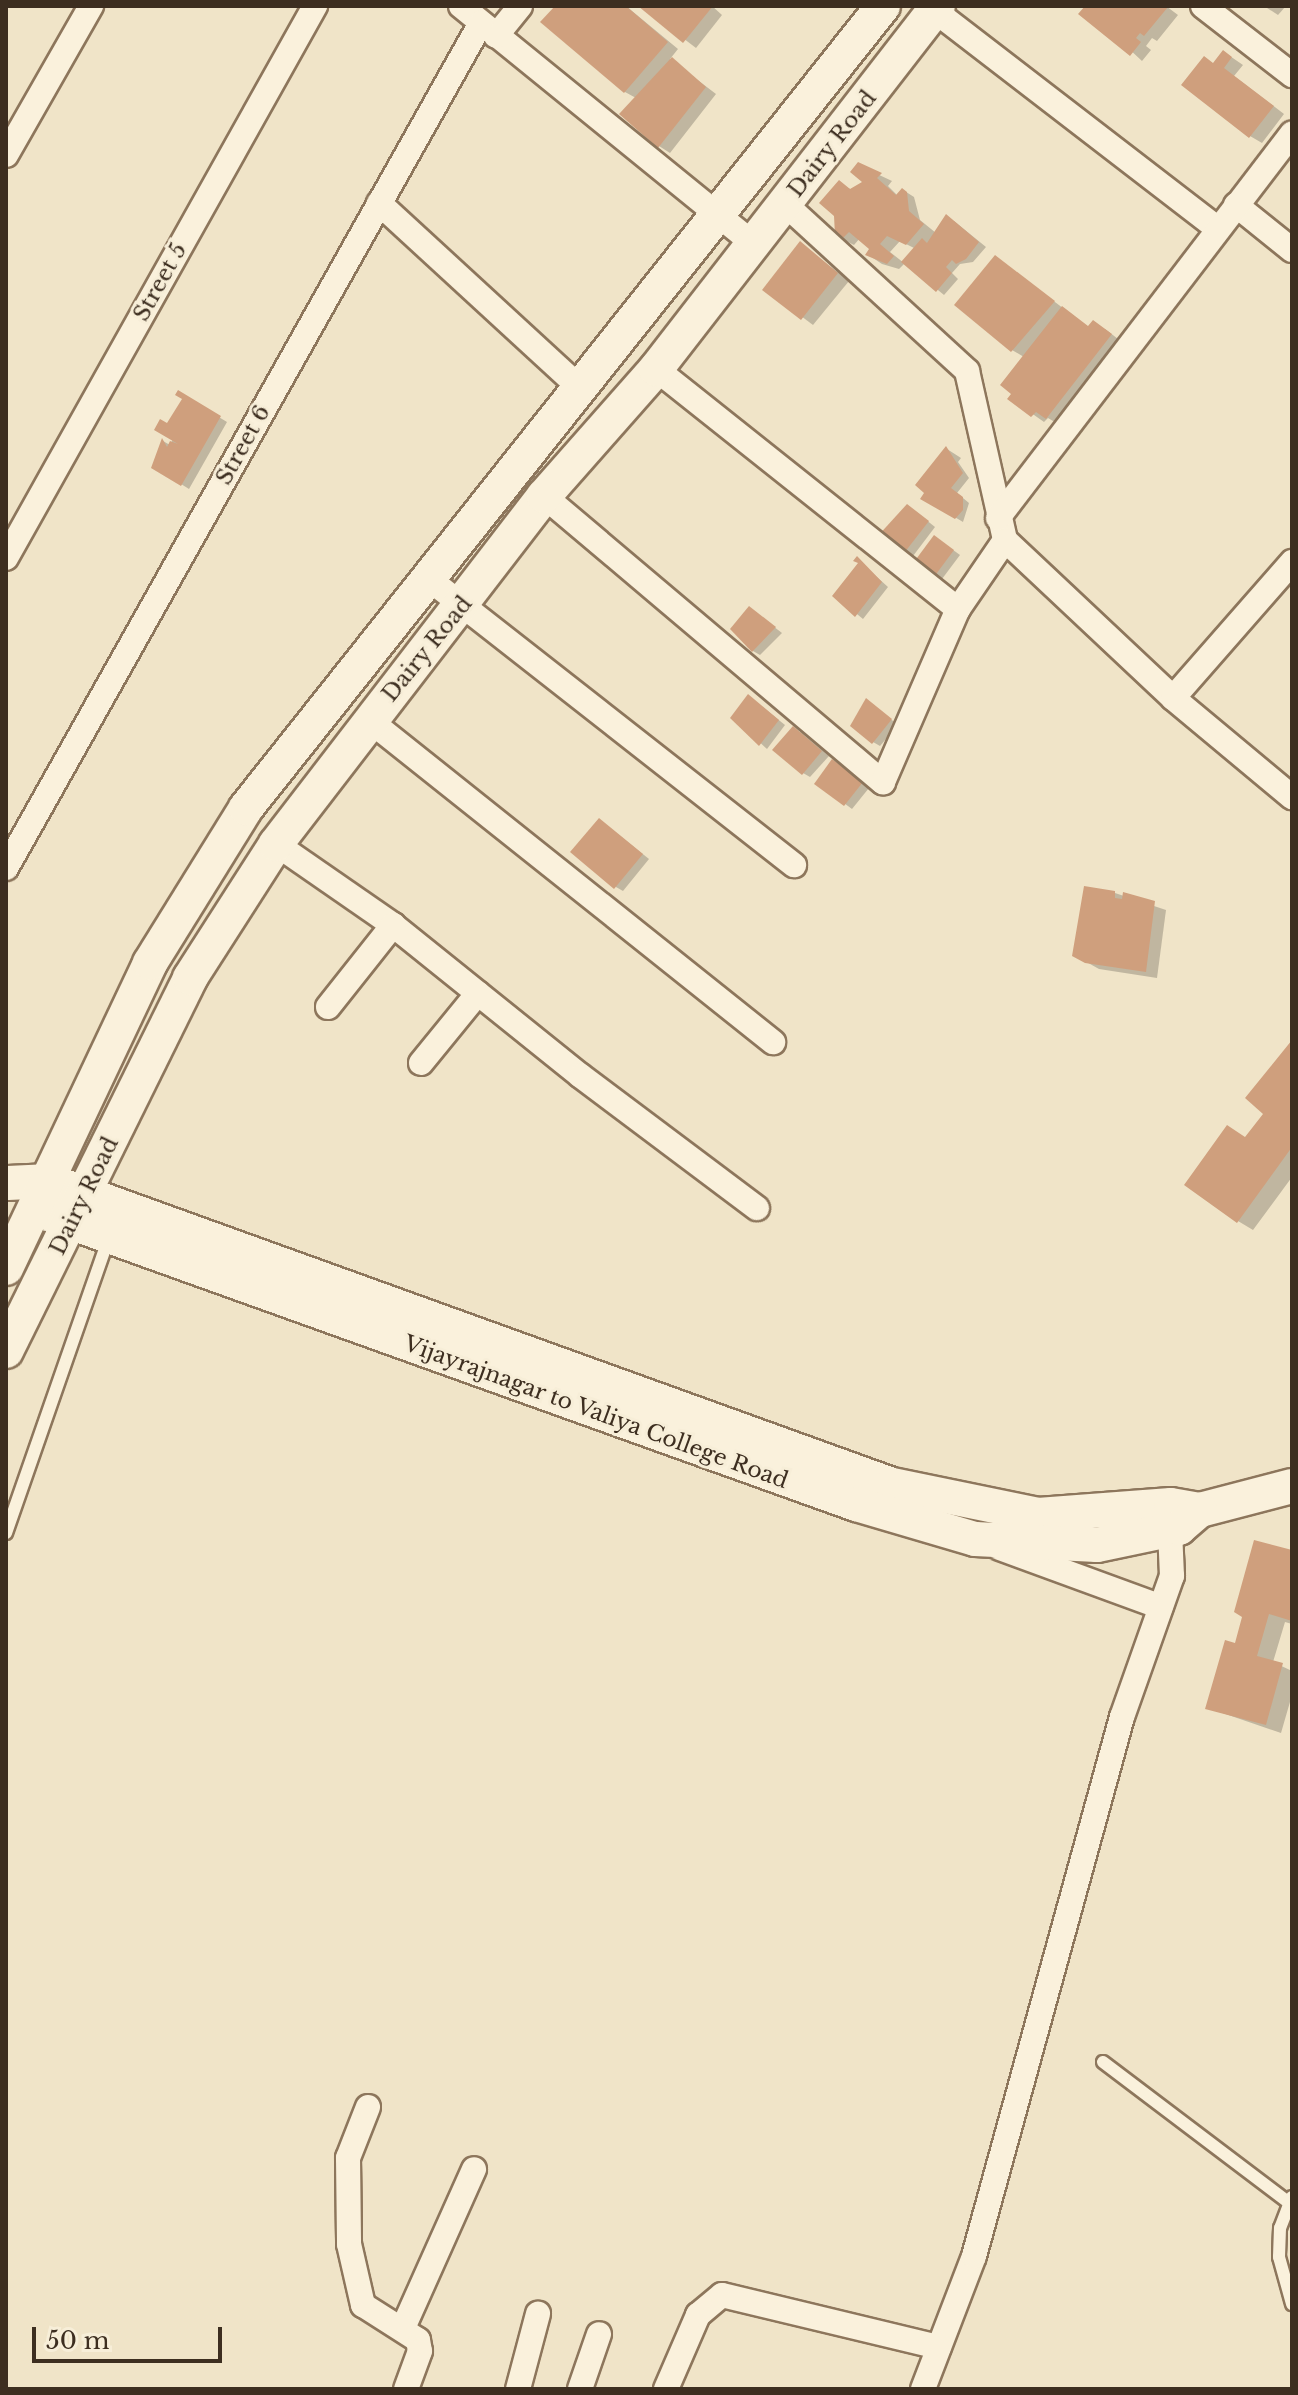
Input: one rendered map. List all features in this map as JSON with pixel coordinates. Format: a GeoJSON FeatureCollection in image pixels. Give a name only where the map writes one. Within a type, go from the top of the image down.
{"type":"FeatureCollection","features":[{"type":"Feature","properties":{"kind":"main road","name":"Dairy Road"},"geometry":{"type":"LineString","coordinates":[[6,1268],[150,963],[193,889],[246,808],[719,217],[883,6]]}},
{"type":"Feature","properties":{"kind":"main road","name":"Dairy Road"},"geometry":{"type":"LineString","coordinates":[[6,1351],[190,978],[276,844],[369,720],[464,604],[544,496],[656,369],[936,8]]}},
{"type":"Feature","properties":{"kind":"main road","name":"Vijayrajnagar to Valiya College Road"},"geometry":{"type":"LineString","coordinates":[[7,1182],[78,1210],[892,1485],[1038,1515],[1171,1505],[1200,1510],[1292,1486]]}},
{"type":"Feature","properties":{"kind":"main road","name":"Vijayrajnagar to Valiya College Road"},"geometry":{"type":"LineString","coordinates":[[78,1210],[109,1238],[856,1504],[975,1539],[1097,1545],[1185,1525],[1200,1510]]}},
{"type":"Feature","properties":{"kind":"street"},"geometry":{"type":"LineString","coordinates":[[6,155],[91,6]]}},
{"type":"Feature","properties":{"kind":"street","name":"Street 5"},"geometry":{"type":"LineString","coordinates":[[6,558],[315,6]]}},
{"type":"Feature","properties":{"kind":"street"},"geometry":{"type":"LineString","coordinates":[[461,6],[755,245]]}},
{"type":"Feature","properties":{"kind":"street","name":"Street 6"},"geometry":{"type":"LineString","coordinates":[[6,868],[379,203],[488,29],[520,6]]}},
{"type":"Feature","properties":{"kind":"street"},"geometry":{"type":"LineString","coordinates":[[1203,6],[1292,75]]}},
{"type":"Feature","properties":{"kind":"street"},"geometry":{"type":"LineString","coordinates":[[936,8],[1218,229]]}},
{"type":"Feature","properties":{"kind":"street"},"geometry":{"type":"LineString","coordinates":[[544,496],[883,782],[958,609],[1002,529],[1218,229],[1292,134]]}},
{"type":"Feature","properties":{"kind":"street"},"geometry":{"type":"LineString","coordinates":[[379,203],[580,388]]}},
{"type":"Feature","properties":{"kind":"street"},"geometry":{"type":"LineString","coordinates":[[785,204],[967,371],[1002,529],[1173,698],[1292,797]]}},
{"type":"Feature","properties":{"kind":"street"},"geometry":{"type":"LineString","coordinates":[[1236,205],[1292,250]]}},
{"type":"Feature","properties":{"kind":"street"},"geometry":{"type":"LineString","coordinates":[[656,369],[958,609]]}},
{"type":"Feature","properties":{"kind":"street"},"geometry":{"type":"LineString","coordinates":[[1173,698],[1292,562]]}},
{"type":"Feature","properties":{"kind":"street"},"geometry":{"type":"LineString","coordinates":[[429,579],[794,865]]}},
{"type":"Feature","properties":{"kind":"street"},"geometry":{"type":"LineString","coordinates":[[369,720],[773,1042]]}},
{"type":"Feature","properties":{"kind":"street"},"geometry":{"type":"LineString","coordinates":[[276,844],[393,925],[757,1208]]}},
{"type":"Feature","properties":{"kind":"street"},"geometry":{"type":"LineString","coordinates":[[328,1007],[393,925]]}},
{"type":"Feature","properties":{"kind":"street"},"geometry":{"type":"LineString","coordinates":[[421,1063],[478,993]]}},
{"type":"Feature","properties":{"kind":"street"},"geometry":{"type":"LineString","coordinates":[[923,2389],[974,2256],[1122,1717],[1172,1576],[1170,1530]]}},
{"type":"Feature","properties":{"kind":"street"},"geometry":{"type":"LineString","coordinates":[[975,1539],[1161,1607]]}},
{"type":"Feature","properties":{"kind":"street"},"geometry":{"type":"LineString","coordinates":[[368,2107],[348,2158],[349,2244],[363,2305],[414,2333],[420,2351],[406,2389]]}},
{"type":"Feature","properties":{"kind":"street"},"geometry":{"type":"LineString","coordinates":[[403,2328],[474,2169]]}},
{"type":"Feature","properties":{"kind":"street"},"geometry":{"type":"LineString","coordinates":[[666,2389],[698,2315],[722,2295],[939,2347]]}},
{"type":"Feature","properties":{"kind":"street"},"geometry":{"type":"LineString","coordinates":[[518,2389],[538,2314]]}},
{"type":"Feature","properties":{"kind":"street"},"geometry":{"type":"LineString","coordinates":[[580,2389],[599,2334]]}},
{"type":"Feature","properties":{"kind":"lane"},"geometry":{"type":"LineString","coordinates":[[6,1533],[109,1238]]}},
{"type":"Feature","properties":{"kind":"lane"},"geometry":{"type":"LineString","coordinates":[[1103,2062],[1290,2200],[1279,2257],[1292,2304]]}},
{"type":"Feature","properties":{"kind":"building"},"geometry":{"type":"Polygon","coordinates":[[[555,6],[626,6],[668,42],[624,93],[540,22],[555,6]]]}},
{"type":"Feature","properties":{"kind":"building"},"geometry":{"type":"Polygon","coordinates":[[[638,6],[713,6],[683,43],[638,6]]]}},
{"type":"Feature","properties":{"kind":"building"},"geometry":{"type":"Polygon","coordinates":[[[1085,6],[1168,7],[1144,36],[1140,33],[1136,38],[1141,42],[1130,56],[1078,14],[1085,6]]]}},
{"type":"Feature","properties":{"kind":"building"},"geometry":{"type":"Polygon","coordinates":[[[1223,50],[1232,57],[1224,68],[1274,106],[1249,138],[1181,85],[1204,56],[1213,63],[1223,50]]]}},
{"type":"Feature","properties":{"kind":"building"},"geometry":{"type":"Polygon","coordinates":[[[672,57],[706,87],[658,148],[619,114],[672,57]]]}},
{"type":"Feature","properties":{"kind":"building"},"geometry":{"type":"Polygon","coordinates":[[[858,162],[882,173],[877,178],[896,195],[902,188],[907,192],[909,211],[924,224],[906,245],[887,236],[880,244],[894,256],[887,264],[865,255],[869,249],[849,232],[841,240],[835,235],[834,216],[819,203],[839,180],[850,189],[862,182],[850,172],[858,162]]]}},
{"type":"Feature","properties":{"kind":"building"},"geometry":{"type":"Polygon","coordinates":[[[946,214],[979,242],[966,259],[956,264],[952,260],[946,267],[952,273],[936,292],[901,262],[922,238],[927,243],[946,214]]]}},
{"type":"Feature","properties":{"kind":"building"},"geometry":{"type":"Polygon","coordinates":[[[800,241],[838,273],[801,320],[762,290],[800,241]]]}},
{"type":"Feature","properties":{"kind":"building"},"geometry":{"type":"Polygon","coordinates":[[[995,255],[1055,301],[1011,352],[954,305],[995,255]]]}},
{"type":"Feature","properties":{"kind":"building"},"geometry":{"type":"Polygon","coordinates":[[[1062,306],[1088,326],[1093,320],[1112,334],[1046,419],[1036,412],[1031,417],[1007,399],[1011,394],[1000,385],[1062,306]]]}},
{"type":"Feature","properties":{"kind":"building"},"geometry":{"type":"Polygon","coordinates":[[[178,390],[221,416],[181,486],[151,468],[162,438],[167,447],[170,441],[178,444],[154,430],[160,419],[167,423],[182,399],[175,395],[178,390]]]}},
{"type":"Feature","properties":{"kind":"building"},"geometry":{"type":"Polygon","coordinates":[[[946,446],[963,473],[951,488],[963,497],[963,510],[955,519],[920,499],[924,493],[915,485],[946,446]]]}},
{"type":"Feature","properties":{"kind":"building"},"geometry":{"type":"Polygon","coordinates":[[[907,504],[929,521],[901,557],[876,538],[907,504]]]}},
{"type":"Feature","properties":{"kind":"building"},"geometry":{"type":"Polygon","coordinates":[[[934,535],[954,550],[931,581],[911,566],[934,535]]]}},
{"type":"Feature","properties":{"kind":"building"},"geometry":{"type":"Polygon","coordinates":[[[857,556],[882,582],[855,617],[832,596],[858,563],[853,561],[857,556]]]}},
{"type":"Feature","properties":{"kind":"building"},"geometry":{"type":"Polygon","coordinates":[[[749,606],[776,627],[752,652],[730,629],[749,606]]]}},
{"type":"Feature","properties":{"kind":"building"},"geometry":{"type":"Polygon","coordinates":[[[748,694],[779,720],[759,746],[730,718],[748,694]]]}},
{"type":"Feature","properties":{"kind":"building"},"geometry":{"type":"Polygon","coordinates":[[[866,698],[892,719],[872,744],[850,726],[866,698]]]}},
{"type":"Feature","properties":{"kind":"building"},"geometry":{"type":"Polygon","coordinates":[[[793,726],[822,751],[802,775],[772,750],[793,726]]]}},
{"type":"Feature","properties":{"kind":"building"},"geometry":{"type":"Polygon","coordinates":[[[832,759],[863,782],[844,806],[814,784],[832,759]]]}},
{"type":"Feature","properties":{"kind":"building"},"geometry":{"type":"Polygon","coordinates":[[[599,818],[643,854],[614,889],[570,852],[599,818]]]}},
{"type":"Feature","properties":{"kind":"building"},"geometry":{"type":"Polygon","coordinates":[[[1084,886],[1115,891],[1115,898],[1122,899],[1123,892],[1155,901],[1146,972],[1085,963],[1072,956],[1084,886]]]}},
{"type":"Feature","properties":{"kind":"building"},"geometry":{"type":"Polygon","coordinates":[[[1292,1040],[1292,1147],[1237,1223],[1184,1185],[1227,1125],[1245,1137],[1263,1114],[1245,1098],[1292,1040]]]}},
{"type":"Feature","properties":{"kind":"building"},"geometry":{"type":"Polygon","coordinates":[[[1254,1540],[1292,1550],[1292,1621],[1269,1614],[1257,1656],[1283,1663],[1266,1725],[1205,1709],[1225,1640],[1235,1643],[1242,1617],[1234,1612],[1254,1540]]]}}]}
